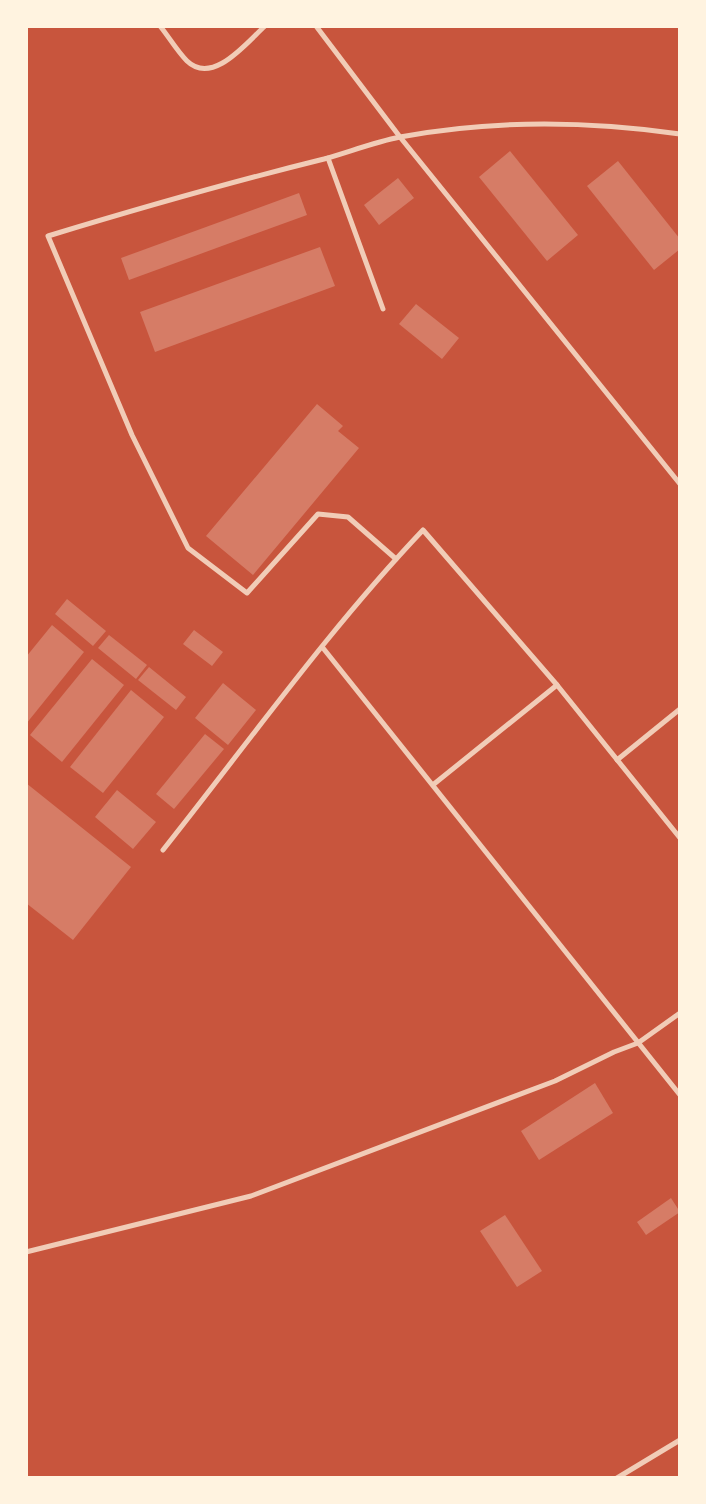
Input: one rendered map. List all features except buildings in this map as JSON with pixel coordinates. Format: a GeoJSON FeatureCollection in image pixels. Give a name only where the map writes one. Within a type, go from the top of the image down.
{"type":"FeatureCollection","features":[{"type":"Feature","properties":{"kind":"lane"},"geometry":{"type":"LineString","coordinates":[[160,26],[188,61],[204,69],[220,65],[265,26]]}},
{"type":"Feature","properties":{"kind":"lane"},"geometry":{"type":"LineString","coordinates":[[316,26],[400,137],[680,484]]}},
{"type":"Feature","properties":{"kind":"lane"},"geometry":{"type":"LineString","coordinates":[[396,559],[348,517],[318,514],[247,593],[188,548],[132,435],[48,236],[200,190],[400,137],[475,128],[556,125],[591,125],[680,134]]}},
{"type":"Feature","properties":{"kind":"lane"},"geometry":{"type":"LineString","coordinates":[[328,158],[383,309]]}},
{"type":"Feature","properties":{"kind":"lane"},"geometry":{"type":"LineString","coordinates":[[163,850],[323,648],[423,530],[557,685],[680,838]]}},
{"type":"Feature","properties":{"kind":"lane"},"geometry":{"type":"LineString","coordinates":[[323,648],[680,1095]]}},
{"type":"Feature","properties":{"kind":"lane"},"geometry":{"type":"LineString","coordinates":[[434,784],[557,685]]}},
{"type":"Feature","properties":{"kind":"lane"},"geometry":{"type":"LineString","coordinates":[[617,760],[680,709]]}},
{"type":"Feature","properties":{"kind":"lane"},"geometry":{"type":"LineString","coordinates":[[26,1252],[251,1196],[555,1081],[638,1043],[680,1013]]}},
{"type":"Feature","properties":{"kind":"lane"},"geometry":{"type":"LineString","coordinates":[[617,1478],[680,1440]]}}]}
